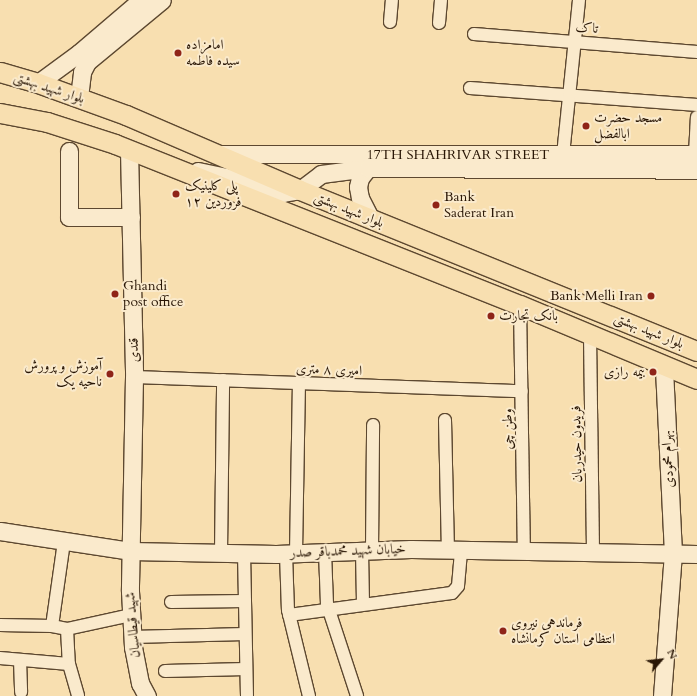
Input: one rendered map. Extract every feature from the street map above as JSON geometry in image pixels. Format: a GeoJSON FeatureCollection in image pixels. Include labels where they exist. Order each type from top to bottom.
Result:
{"type":"FeatureCollection","features":[{"type":"Feature","properties":{"kind":"main road"},"geometry":{"type":"LineString","coordinates":[[38,82],[79,54],[140,0]]}},
{"type":"Feature","properties":{"kind":"main road"},"geometry":{"type":"LineString","coordinates":[[79,97],[82,72],[87,62],[162,0]]}},
{"type":"Feature","properties":{"kind":"main road","name":"بلوار شهید بهشتی"},"geometry":{"type":"LineString","coordinates":[[0,72],[38,82],[79,97],[219,154],[300,190],[697,351]]}},
{"type":"Feature","properties":{"kind":"main road","name":"بلوار شهید بهشتی"},"geometry":{"type":"LineString","coordinates":[[0,113],[47,122],[129,150],[520,305],[697,379]]}},
{"type":"Feature","properties":{"kind":"main road","name":"قندی"},"geometry":{"type":"LineString","coordinates":[[129,150],[134,377],[131,551]]}},
{"type":"Feature","properties":{"kind":"main road"},"geometry":{"type":"LineString","coordinates":[[69,151],[69,217],[131,217]]}},
{"type":"Feature","properties":{"kind":"main road","name":"17TH SHAHRIVAR STREET"},"geometry":{"type":"LineString","coordinates":[[219,154],[563,155],[696,159]]}},
{"type":"Feature","properties":{"kind":"main road","name":"17TH SHAHRIVAR STREET"},"geometry":{"type":"LineString","coordinates":[[300,190],[321,174],[368,168],[696,159]]}},
{"type":"Feature","properties":{"kind":"main road"},"geometry":{"type":"LineString","coordinates":[[164,164],[237,179],[274,192],[300,190]]}},
{"type":"Feature","properties":{"kind":"main road"},"geometry":{"type":"LineString","coordinates":[[368,168],[360,178],[358,187],[360,198],[370,218]]}},
{"type":"Feature","properties":{"kind":"main road","name":"بهرام محمودی"},"geometry":{"type":"LineString","coordinates":[[662,696],[673,553],[664,366]]}},
{"type":"Feature","properties":{"kind":"main road","name":"خیابان شهید محمدباقر صدر"},"geometry":{"type":"LineString","coordinates":[[0,532],[131,551],[291,553],[367,550],[455,550],[697,554]]}},
{"type":"Feature","properties":{"kind":"main road","name":"شهید قیطاسیان"},"geometry":{"type":"LineString","coordinates":[[131,551],[132,636],[140,683],[147,696]]}},
{"type":"Feature","properties":{"kind":"street"},"geometry":{"type":"LineString","coordinates":[[390,22],[392,0]]}},
{"type":"Feature","properties":{"kind":"street"},"geometry":{"type":"LineString","coordinates":[[439,23],[441,0]]}},
{"type":"Feature","properties":{"kind":"street"},"geometry":{"type":"LineString","coordinates":[[563,155],[579,0]]}},
{"type":"Feature","properties":{"kind":"street","name":"تاک"},"geometry":{"type":"LineString","coordinates":[[474,34],[697,52]]}},
{"type":"Feature","properties":{"kind":"street"},"geometry":{"type":"LineString","coordinates":[[470,88],[697,105]]}},
{"type":"Feature","properties":{"kind":"street"},"geometry":{"type":"LineString","coordinates":[[696,159],[697,117]]}},
{"type":"Feature","properties":{"kind":"street","name":"وطن چی"},"geometry":{"type":"LineString","coordinates":[[520,305],[524,552]]}},
{"type":"Feature","properties":{"kind":"street","name":"فریدون حیدریان"},"geometry":{"type":"LineString","coordinates":[[590,335],[594,552]]}},
{"type":"Feature","properties":{"kind":"street","name":"امیری ۸ متری"},"geometry":{"type":"LineString","coordinates":[[134,377],[522,391]]}},
{"type":"Feature","properties":{"kind":"street"},"geometry":{"type":"LineString","coordinates":[[221,553],[223,380]]}},
{"type":"Feature","properties":{"kind":"street"},"geometry":{"type":"LineString","coordinates":[[299,384],[289,615],[309,696]]}},
{"type":"Feature","properties":{"kind":"street"},"geometry":{"type":"LineString","coordinates":[[289,615],[452,593],[458,586],[445,420]]}},
{"type":"Feature","properties":{"kind":"street"},"geometry":{"type":"LineString","coordinates":[[363,604],[373,424]]}},
{"type":"Feature","properties":{"kind":"street"},"geometry":{"type":"LineString","coordinates":[[52,626],[64,542]]}},
{"type":"Feature","properties":{"kind":"street"},"geometry":{"type":"LineString","coordinates":[[325,552],[328,609],[358,696]]}},
{"type":"Feature","properties":{"kind":"street"},"geometry":{"type":"LineString","coordinates":[[244,553],[246,696]]}},
{"type":"Feature","properties":{"kind":"street"},"geometry":{"type":"LineString","coordinates":[[171,602],[245,601]]}},
{"type":"Feature","properties":{"kind":"street"},"geometry":{"type":"LineString","coordinates":[[0,625],[52,626],[67,629],[131,616]]}},
{"type":"Feature","properties":{"kind":"street"},"geometry":{"type":"LineString","coordinates":[[67,629],[69,664],[78,696]]}},
{"type":"Feature","properties":{"kind":"street"},"geometry":{"type":"LineString","coordinates":[[132,636],[245,634]]}},
{"type":"Feature","properties":{"kind":"street"},"geometry":{"type":"LineString","coordinates":[[0,658],[69,664]]}},
{"type":"Feature","properties":{"kind":"street"},"geometry":{"type":"LineString","coordinates":[[20,660],[21,692]]}},
{"type":"Feature","properties":{"kind":"street"},"geometry":{"type":"LineString","coordinates":[[166,671],[246,670]]}},
{"type":"Feature","properties":{"kind":"place","name":"امامزاده سیده فاطمه"},"geometry":{"type":"Point","coordinates":[178,53]}},
{"type":"Feature","properties":{"kind":"place","name":"مسجد حضرت ابالفضل"},"geometry":{"type":"Point","coordinates":[586,126]}},
{"type":"Feature","properties":{"kind":"place","name":"پلی کلینیک ۱۲ فروردین"},"geometry":{"type":"Point","coordinates":[176,194]}},
{"type":"Feature","properties":{"kind":"place","name":"Bank Saderat Iran"},"geometry":{"type":"Point","coordinates":[436,205]}},
{"type":"Feature","properties":{"kind":"place","name":"Ghandi post office"},"geometry":{"type":"Point","coordinates":[115,294]}},
{"type":"Feature","properties":{"kind":"place","name":"Bank Melli Iran"},"geometry":{"type":"Point","coordinates":[651,296]}},
{"type":"Feature","properties":{"kind":"place","name":"بانک تجارت"},"geometry":{"type":"Point","coordinates":[491,316]}},
{"type":"Feature","properties":{"kind":"place","name":"بیمه رازی"},"geometry":{"type":"Point","coordinates":[653,372]}},
{"type":"Feature","properties":{"kind":"place","name":"آموزش و پرورش ناحیه یک"},"geometry":{"type":"Point","coordinates":[110,374]}},
{"type":"Feature","properties":{"kind":"place","name":"فرماندهی نیروی انتظامی استان کرمانشاه"},"geometry":{"type":"Point","coordinates":[503,631]}}]}
